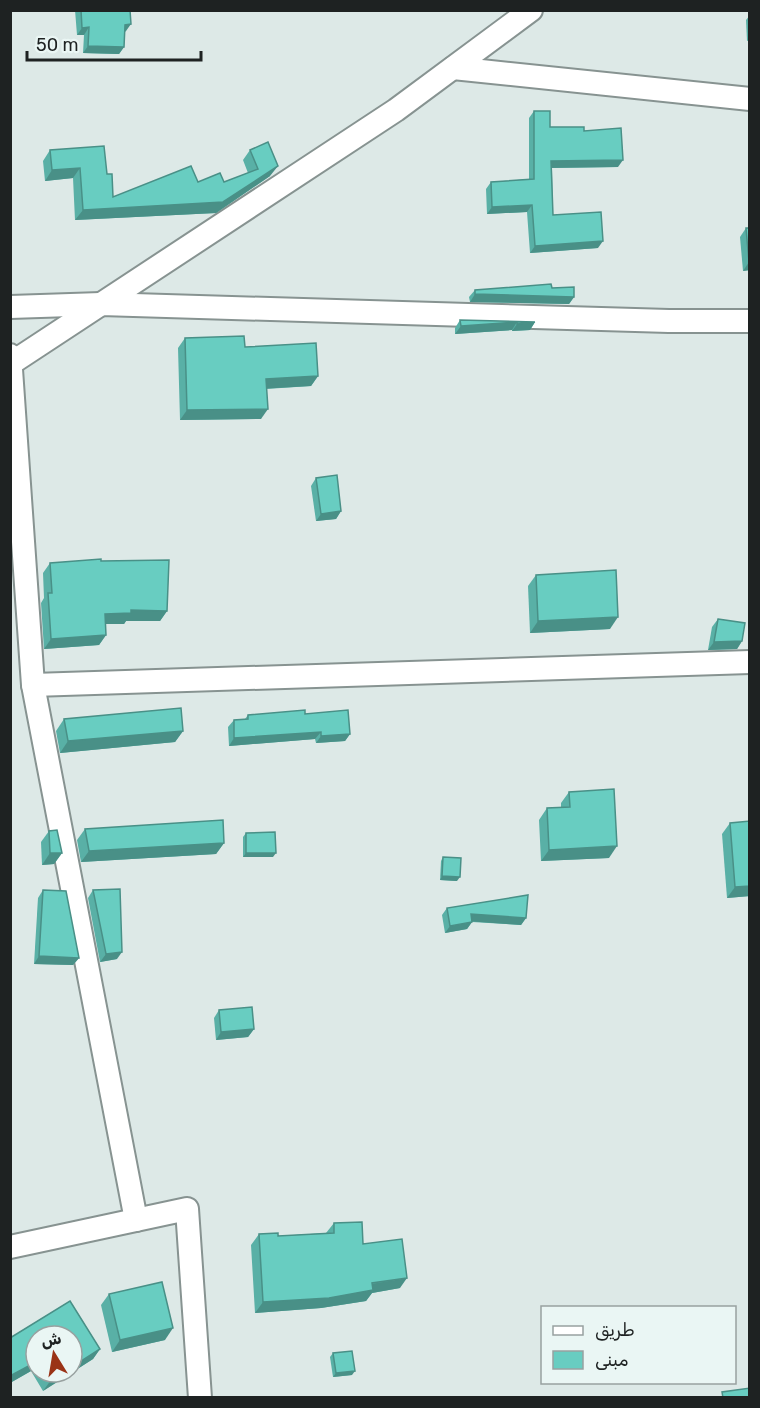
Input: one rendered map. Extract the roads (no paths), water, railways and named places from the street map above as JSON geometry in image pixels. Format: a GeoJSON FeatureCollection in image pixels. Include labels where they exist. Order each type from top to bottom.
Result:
{"type":"FeatureCollection","features":[{"type":"Feature","properties":{"kind":"street"},"geometry":{"type":"LineString","coordinates":[[136,1220],[33,685],[11,361],[396,110],[531,10]]}},
{"type":"Feature","properties":{"kind":"street"},"geometry":{"type":"LineString","coordinates":[[453,68],[750,99]]}},
{"type":"Feature","properties":{"kind":"street"},"geometry":{"type":"LineString","coordinates":[[10,307],[101,304],[669,321],[750,321]]}},
{"type":"Feature","properties":{"kind":"street"},"geometry":{"type":"LineString","coordinates":[[33,685],[750,662]]}},
{"type":"Feature","properties":{"kind":"street"},"geometry":{"type":"LineString","coordinates":[[10,1247],[187,1209],[200,1398]]}}]}
